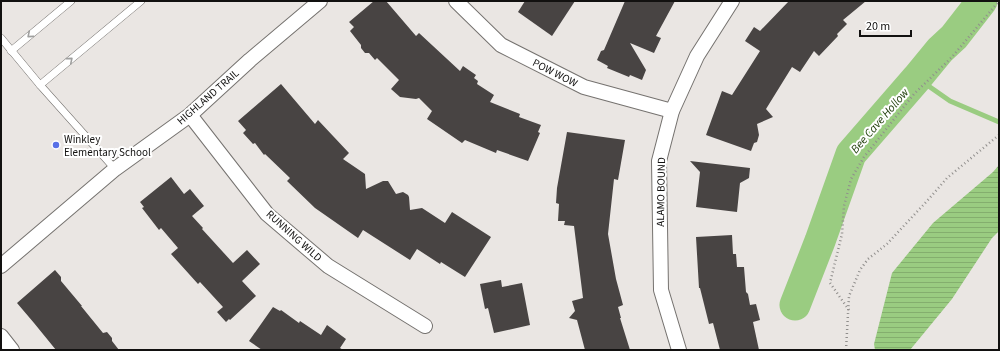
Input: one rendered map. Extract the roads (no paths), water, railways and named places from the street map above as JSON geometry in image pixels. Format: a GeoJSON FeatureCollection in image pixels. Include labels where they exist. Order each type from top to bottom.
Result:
{"type":"FeatureCollection","features":[{"type":"Feature","properties":{"kind":"street","name":"HIGHLAND TRAIL"},"geometry":{"type":"LineString","coordinates":[[1,266],[115,169],[190,115],[250,60],[320,1]]}},
{"type":"Feature","properties":{"kind":"street","name":"POW WOW"},"geometry":{"type":"LineString","coordinates":[[456,1],[501,45],[584,87],[672,111]]}},
{"type":"Feature","properties":{"kind":"street","name":"ALAMO BOUND"},"geometry":{"type":"LineString","coordinates":[[680,350],[661,290],[659,160],[672,111],[697,56],[732,1]]}},
{"type":"Feature","properties":{"kind":"street","name":"RUNNING WILD"},"geometry":{"type":"LineString","coordinates":[[190,115],[267,214],[328,266],[425,326]]}},
{"type":"Feature","properties":{"kind":"street"},"geometry":{"type":"LineString","coordinates":[[1,336],[12,350]]}},
{"type":"Feature","properties":{"kind":"lane"},"geometry":{"type":"LineString","coordinates":[[11,51],[71,1]]}},
{"type":"Feature","properties":{"kind":"lane"},"geometry":{"type":"LineString","coordinates":[[40,85],[141,1]]}},
{"type":"Feature","properties":{"kind":"lane"},"geometry":{"type":"LineString","coordinates":[[1,38],[40,85],[115,169]]}},
{"type":"Feature","properties":{"kind":"waterway","name":"Bee Cave Hollow"},"geometry":{"type":"LineString","coordinates":[[795,305],[851,154],[940,50],[954,37],[982,1]]}},
{"type":"Feature","properties":{"kind":"waterway"},"geometry":{"type":"LineString","coordinates":[[917,78],[950,101],[999,122]]}},
{"type":"Feature","properties":{"kind":"place","name":"Winkley Elementary School"},"geometry":{"type":"Point","coordinates":[56,145]}}]}
